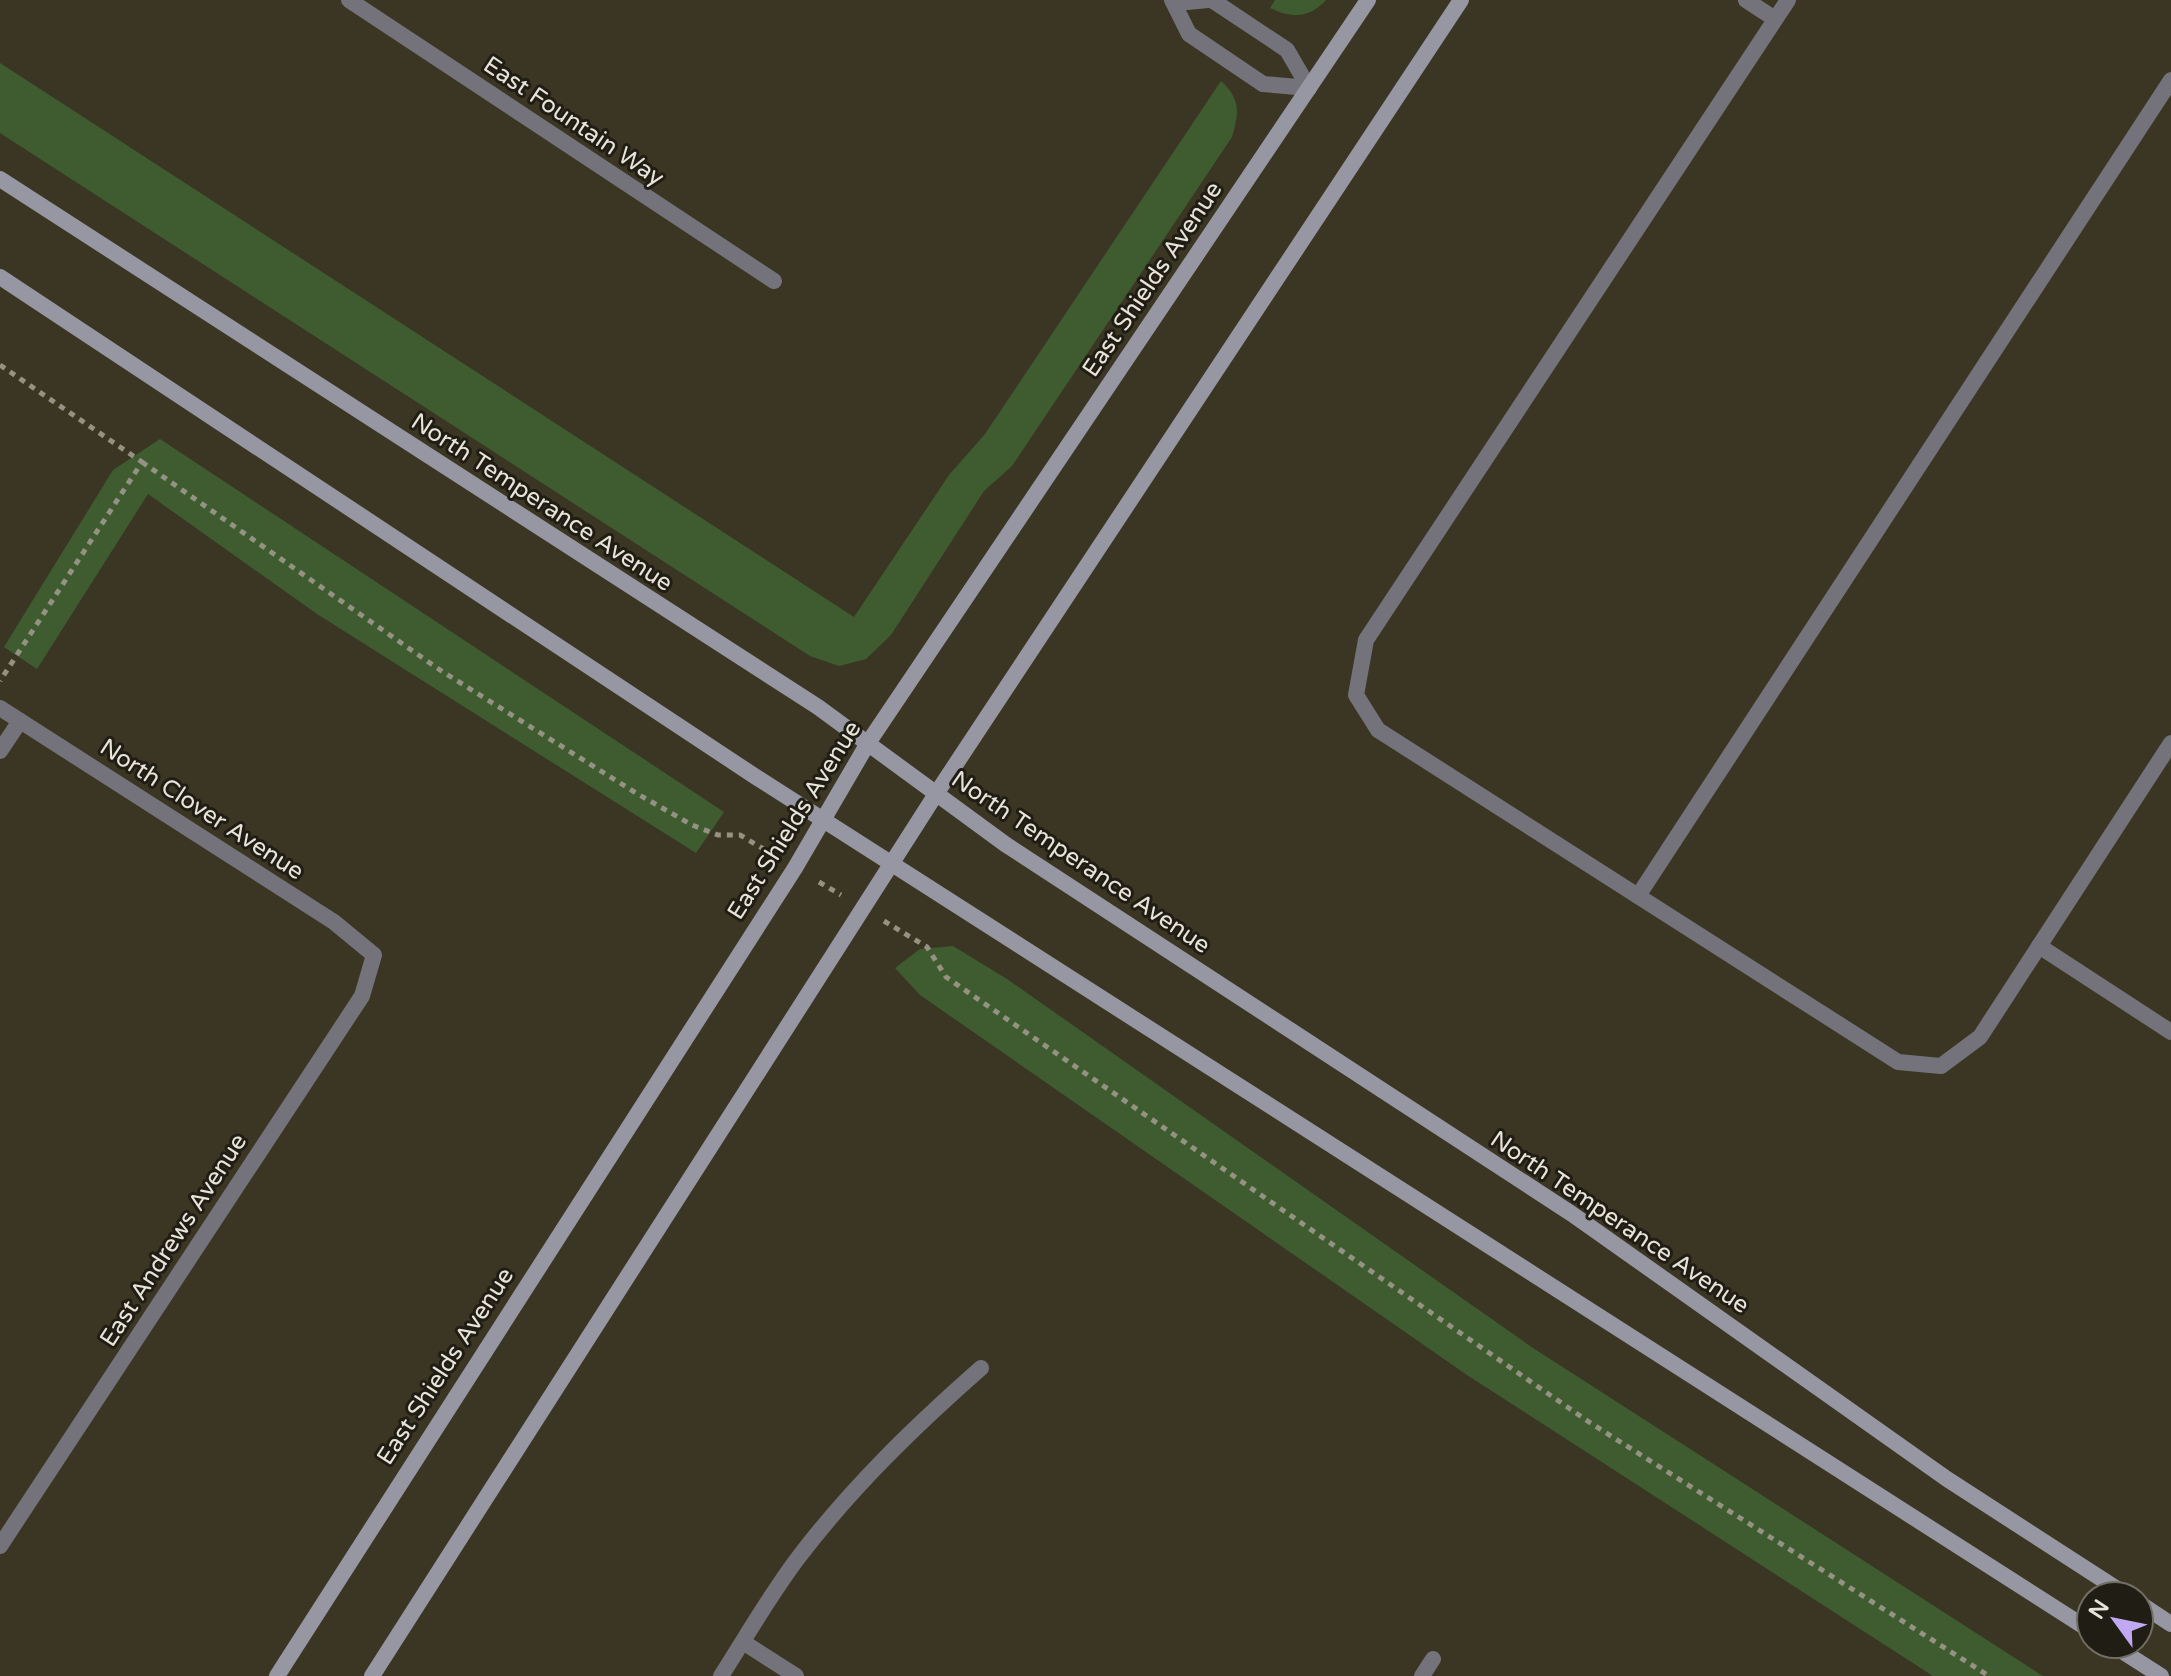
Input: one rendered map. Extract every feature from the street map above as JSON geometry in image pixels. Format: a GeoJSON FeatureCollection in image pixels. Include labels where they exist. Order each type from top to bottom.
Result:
{"type":"FeatureCollection","features":[{"type":"Feature","properties":{"kind":"main road","name":"East Shields Avenue"},"geometry":{"type":"LineString","coordinates":[[277,1676],[795,868],[868,743],[1368,0]]}},
{"type":"Feature","properties":{"kind":"main road"},"geometry":{"type":"LineString","coordinates":[[372,1676],[936,794],[1461,0]]}},
{"type":"Feature","properties":{"kind":"main road","name":"North Temperance Avenue"},"geometry":{"type":"LineString","coordinates":[[0,179],[868,743],[1005,844],[1572,1214],[1947,1479],[2103,1580]]}},
{"type":"Feature","properties":{"kind":"main road"},"geometry":{"type":"LineString","coordinates":[[0,277],[892,864],[2075,1621]]}},
{"type":"Feature","properties":{"kind":"main road"},"geometry":{"type":"LineString","coordinates":[[2136,1660],[2161,1676]]}},
{"type":"Feature","properties":{"kind":"street","name":"East Fountain Way"},"geometry":{"type":"LineString","coordinates":[[349,0],[774,281]]}},
{"type":"Feature","properties":{"kind":"street"},"geometry":{"type":"LineString","coordinates":[[1210,0],[1287,50],[1309,88],[1263,84],[1189,34],[1174,1],[1210,0]]}},
{"type":"Feature","properties":{"kind":"street"},"geometry":{"type":"LineString","coordinates":[[1746,0],[1775,19]]}},
{"type":"Feature","properties":{"kind":"street"},"geometry":{"type":"LineString","coordinates":[[1788,0],[1366,640],[1356,695],[1378,730],[1898,1062],[1941,1066],[1980,1037],[2171,743]]}},
{"type":"Feature","properties":{"kind":"street"},"geometry":{"type":"LineString","coordinates":[[1638,896],[2171,80]]}},
{"type":"Feature","properties":{"kind":"street","name":"North Clover Avenue"},"geometry":{"type":"LineString","coordinates":[[0,708],[334,922],[374,955]]}},
{"type":"Feature","properties":{"kind":"street"},"geometry":{"type":"LineString","coordinates":[[0,751],[20,721]]}},
{"type":"Feature","properties":{"kind":"street"},"geometry":{"type":"LineString","coordinates":[[2039,946],[2171,1032]]}},
{"type":"Feature","properties":{"kind":"street","name":"East Andrews Avenue"},"geometry":{"type":"LineString","coordinates":[[0,1546],[362,996],[374,955]]}},
{"type":"Feature","properties":{"kind":"street"},"geometry":{"type":"LineString","coordinates":[[721,1676],[797,1560],[856,1487],[917,1424],[981,1368]]}},
{"type":"Feature","properties":{"kind":"street"},"geometry":{"type":"LineString","coordinates":[[743,1642],[796,1676]]}},
{"type":"Feature","properties":{"kind":"street"},"geometry":{"type":"LineString","coordinates":[[1422,1676],[1433,1659]]}},
{"type":"Feature","properties":{"kind":"path"},"geometry":{"type":"LineString","coordinates":[[0,365],[440,670],[692,825],[718,835],[740,835],[927,947],[946,977],[1589,1422],[1989,1676]]}},
{"type":"Feature","properties":{"kind":"path"},"geometry":{"type":"LineString","coordinates":[[0,681],[142,462]]}},
{"type":"Feature","properties":{"kind":"green space"},"geometry":{"type":"Polygon","coordinates":[[[1275,0],[1326,0],[1313,11],[1292,15],[1270,8],[1275,0]]]}},
{"type":"Feature","properties":{"kind":"green space"},"geometry":{"type":"Polygon","coordinates":[[[0,63],[854,617],[949,475],[985,434],[1221,81],[1235,100],[1237,113],[1232,137],[1012,466],[984,491],[891,635],[866,659],[839,666],[810,656],[0,133],[0,63]]]}},
{"type":"Feature","properties":{"kind":"green space"},"geometry":{"type":"Polygon","coordinates":[[[160,439],[724,812],[696,853],[317,614],[148,494],[37,669],[4,647],[113,470],[160,439]]]}},
{"type":"Feature","properties":{"kind":"green space"},"geometry":{"type":"Polygon","coordinates":[[[953,946],[1007,979],[1533,1348],[2043,1676],[1933,1676],[1467,1375],[920,995],[895,968],[920,949],[953,946]]]}}]}
